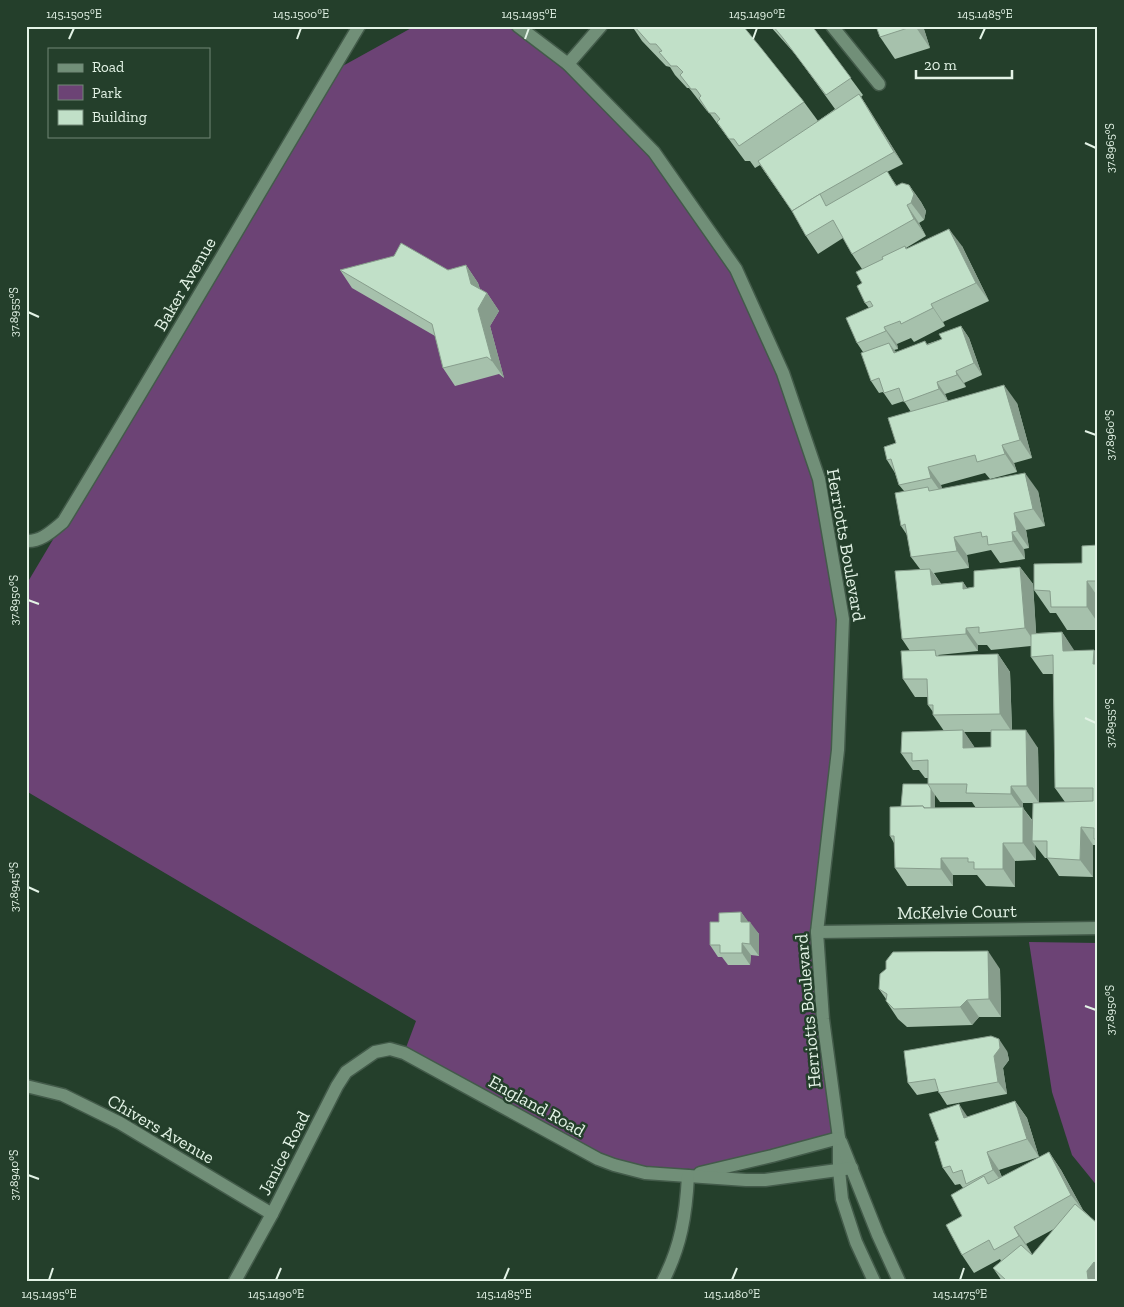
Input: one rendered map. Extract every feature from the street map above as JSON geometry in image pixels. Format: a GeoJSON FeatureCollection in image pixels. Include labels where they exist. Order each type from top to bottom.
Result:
{"type":"FeatureCollection","features":[{"type":"Feature","properties":{"kind":"street","name":"Baker Avenue"},"geometry":{"type":"LineString","coordinates":[[26,541],[44,537],[63,522],[142,394],[358,26]]}},
{"type":"Feature","properties":{"kind":"street","name":"Herriotts Boulevard"},"geometry":{"type":"LineString","coordinates":[[518,26],[568,64],[654,152],[736,269],[783,373],[819,479],[843,619],[838,750],[817,932],[823,1018],[840,1138]]}},
{"type":"Feature","properties":{"kind":"street"},"geometry":{"type":"LineString","coordinates":[[568,64],[601,26]]}},
{"type":"Feature","properties":{"kind":"street"},"geometry":{"type":"LineString","coordinates":[[832,26],[879,84]]}},
{"type":"Feature","properties":{"kind":"street","name":"McKelvie Court"},"geometry":{"type":"LineString","coordinates":[[817,932],[1098,928]]}},
{"type":"Feature","properties":{"kind":"street","name":"England Road"},"geometry":{"type":"LineString","coordinates":[[375,1052],[390,1049],[404,1053],[598,1159],[645,1173],[727,1180],[755,1180],[852,1168]]}},
{"type":"Feature","properties":{"kind":"street","name":"Janice Road"},"geometry":{"type":"LineString","coordinates":[[235,1281],[272,1214],[337,1086],[346,1072],[375,1052]]}},
{"type":"Feature","properties":{"kind":"street","name":"Chivers Avenue"},"geometry":{"type":"LineString","coordinates":[[26,1086],[63,1095],[120,1123],[272,1214]]}},
{"type":"Feature","properties":{"kind":"street"},"geometry":{"type":"LineString","coordinates":[[840,1138],[878,1235],[900,1281]]}},
{"type":"Feature","properties":{"kind":"street"},"geometry":{"type":"LineString","coordinates":[[840,1138],[839,1170],[842,1199],[856,1242],[874,1281]]}},
{"type":"Feature","properties":{"kind":"street","name":"England Road"},"geometry":{"type":"LineString","coordinates":[[688,1176],[840,1138]]}},
{"type":"Feature","properties":{"kind":"street"},"geometry":{"type":"LineString","coordinates":[[663,1281],[672,1263],[681,1237],[688,1176]]}},
{"type":"Feature","properties":{"kind":"green space"},"geometry":{"type":"Polygon","coordinates":[[[415,26],[518,26],[568,64],[654,152],[736,269],[819,479],[843,619],[817,932],[839,1138],[688,1176],[629,1169],[404,1053],[416,1021],[26,791],[26,585],[330,73],[415,26]]]}},
{"type":"Feature","properties":{"kind":"green space"},"geometry":{"type":"Polygon","coordinates":[[[1029,942],[1098,943],[1098,1187],[1072,1155],[1052,1092],[1029,942]]]}},
{"type":"Feature","properties":{"kind":"building"},"geometry":{"type":"Polygon","coordinates":[[[634,26],[743,26],[804,102],[739,146],[734,139],[729,139],[717,122],[720,119],[715,113],[709,113],[699,98],[701,96],[696,89],[691,89],[680,75],[683,72],[677,66],[671,66],[659,52],[662,51],[656,44],[650,44],[634,26]]]}},
{"type":"Feature","properties":{"kind":"building"},"geometry":{"type":"Polygon","coordinates":[[[773,26],[812,26],[851,78],[826,95],[773,26]]]}},
{"type":"Feature","properties":{"kind":"building"},"geometry":{"type":"Polygon","coordinates":[[[876,26],[914,26],[880,37],[876,26]]]}},
{"type":"Feature","properties":{"kind":"building"},"geometry":{"type":"Polygon","coordinates":[[[859,94],[894,152],[792,211],[758,161],[859,94]]]}},
{"type":"Feature","properties":{"kind":"building"},"geometry":{"type":"Polygon","coordinates":[[[887,171],[896,186],[902,183],[909,185],[914,194],[911,203],[907,205],[914,219],[852,254],[833,220],[806,236],[792,211],[820,194],[826,206],[887,171]]]}},
{"type":"Feature","properties":{"kind":"building"},"geometry":{"type":"Polygon","coordinates":[[[949,229],[976,283],[931,304],[933,308],[901,324],[900,321],[884,327],[886,331],[857,343],[846,318],[873,306],[870,301],[865,303],[857,286],[862,283],[856,272],[905,246],[906,249],[949,229]]]}},
{"type":"Feature","properties":{"kind":"building"},"geometry":{"type":"Polygon","coordinates":[[[401,243],[448,270],[466,265],[471,284],[487,293],[478,309],[492,361],[487,357],[443,368],[432,324],[340,270],[394,256],[401,243]]]}},
{"type":"Feature","properties":{"kind":"building"},"geometry":{"type":"Polygon","coordinates":[[[961,326],[974,363],[956,371],[957,375],[937,382],[939,389],[904,402],[899,388],[884,393],[879,378],[871,381],[861,353],[889,343],[894,353],[925,341],[927,345],[942,339],[939,334],[961,326]]]}},
{"type":"Feature","properties":{"kind":"building"},"geometry":{"type":"Polygon","coordinates":[[[1004,385],[1020,440],[1002,445],[1005,454],[977,462],[975,455],[928,467],[931,478],[899,485],[891,459],[887,460],[884,447],[896,443],[888,418],[1004,385]]]}},
{"type":"Feature","properties":{"kind":"building"},"geometry":{"type":"Polygon","coordinates":[[[1025,473],[1033,509],[1014,513],[1017,531],[1012,532],[1013,541],[988,545],[987,536],[982,537],[981,532],[954,537],[957,551],[911,557],[905,524],[901,526],[895,493],[928,487],[929,491],[1025,473]]]}},
{"type":"Feature","properties":{"kind":"building"},"geometry":{"type":"Polygon","coordinates":[[[1098,545],[1098,581],[1087,581],[1087,607],[1051,607],[1050,591],[1034,590],[1034,564],[1082,563],[1082,546],[1098,545]]]}},
{"type":"Feature","properties":{"kind":"building"},"geometry":{"type":"Polygon","coordinates":[[[1020,567],[1025,628],[979,633],[979,627],[966,628],[966,634],[902,639],[895,571],[930,569],[932,585],[963,582],[963,589],[974,587],[974,571],[1020,567]]]}},
{"type":"Feature","properties":{"kind":"building"},"geometry":{"type":"Polygon","coordinates":[[[1062,632],[1063,651],[1094,650],[1093,664],[1098,664],[1098,839],[1094,839],[1094,828],[1081,827],[1080,860],[1047,858],[1047,841],[1032,841],[1033,803],[1093,801],[1093,788],[1055,788],[1053,655],[1031,657],[1031,634],[1062,632]]]}},
{"type":"Feature","properties":{"kind":"building"},"geometry":{"type":"Polygon","coordinates":[[[935,650],[936,656],[998,654],[1000,714],[933,715],[933,705],[928,705],[927,679],[903,679],[901,651],[935,650]]]}},
{"type":"Feature","properties":{"kind":"building"},"geometry":{"type":"Polygon","coordinates":[[[963,730],[963,748],[991,747],[991,730],[1026,730],[1027,786],[1011,786],[1011,794],[966,793],[967,784],[928,784],[928,760],[912,761],[912,753],[901,753],[902,732],[963,730]]]}},
{"type":"Feature","properties":{"kind":"building"},"geometry":{"type":"Polygon","coordinates":[[[903,784],[928,784],[931,789],[931,808],[901,806],[903,784]]]}},
{"type":"Feature","properties":{"kind":"building"},"geometry":{"type":"Polygon","coordinates":[[[923,806],[924,808],[1023,807],[1023,843],[1003,843],[1003,869],[974,869],[974,862],[968,862],[968,858],[941,858],[941,869],[895,868],[894,836],[890,836],[890,807],[923,806]]]}},
{"type":"Feature","properties":{"kind":"building"},"geometry":{"type":"Polygon","coordinates":[[[741,912],[741,922],[750,922],[750,944],[742,943],[742,953],[720,953],[720,945],[710,945],[710,922],[719,922],[719,913],[741,912]]]}},
{"type":"Feature","properties":{"kind":"building"},"geometry":{"type":"Polygon","coordinates":[[[988,951],[989,999],[967,1000],[960,1007],[894,1009],[886,1001],[887,994],[879,989],[880,974],[886,969],[886,961],[893,952],[988,951]]]}},
{"type":"Feature","properties":{"kind":"building"},"geometry":{"type":"Polygon","coordinates":[[[991,1036],[999,1039],[1000,1048],[994,1056],[998,1082],[939,1093],[935,1079],[908,1083],[904,1051],[991,1036]]]}},
{"type":"Feature","properties":{"kind":"building"},"geometry":{"type":"Polygon","coordinates":[[[1015,1101],[1027,1139],[987,1152],[993,1170],[966,1184],[962,1170],[953,1173],[950,1166],[943,1168],[935,1142],[939,1140],[929,1114],[959,1104],[964,1118],[1015,1101]]]}},
{"type":"Feature","properties":{"kind":"building"},"geometry":{"type":"Polygon","coordinates":[[[1049,1152],[1071,1195],[1014,1227],[1019,1236],[994,1250],[989,1240],[962,1255],[946,1225],[962,1216],[951,1195],[984,1176],[988,1184],[1049,1152]]]}},
{"type":"Feature","properties":{"kind":"building"},"geometry":{"type":"Polygon","coordinates":[[[1075,1204],[1098,1224],[1098,1265],[1094,1262],[1087,1271],[1087,1281],[1007,1281],[993,1268],[1021,1245],[1032,1255],[1075,1204]]]}}]}
